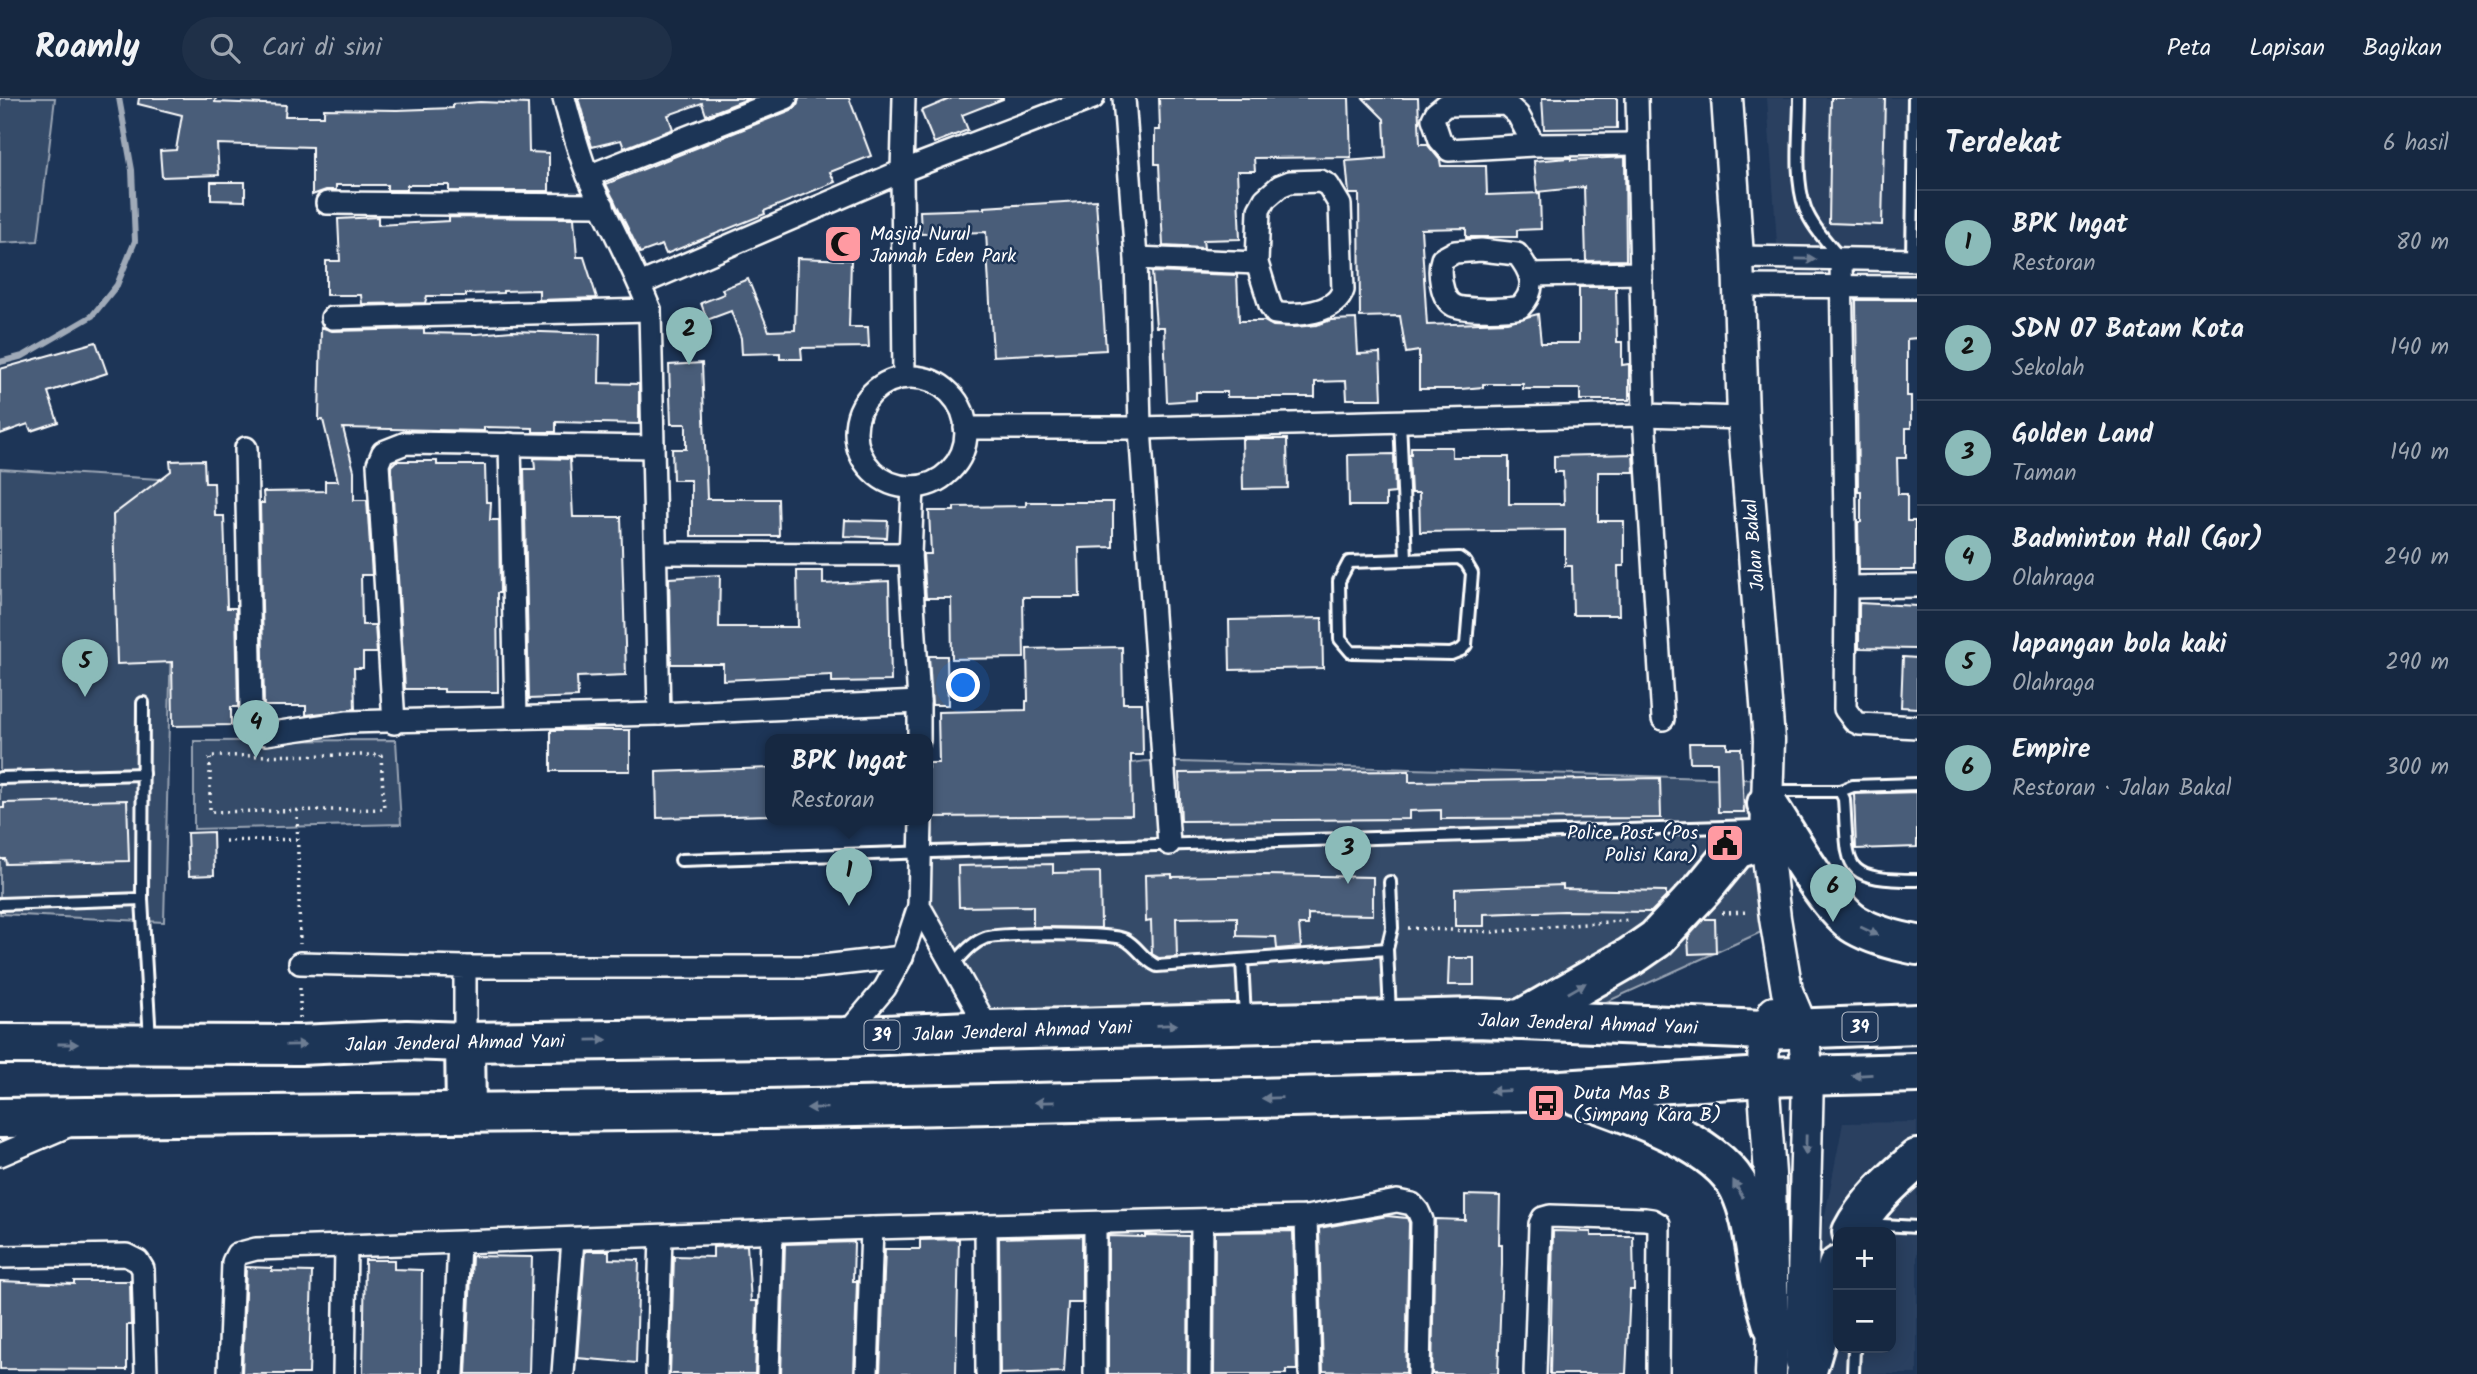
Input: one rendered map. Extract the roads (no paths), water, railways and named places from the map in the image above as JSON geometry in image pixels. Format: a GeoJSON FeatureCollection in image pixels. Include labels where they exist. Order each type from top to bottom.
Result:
{"type":"FeatureCollection","features":[{"type":"Feature","properties":{"kind":"highway"},"geometry":{"type":"LineString","coordinates":[[1518,1021],[1630,957],[1656,939],[1767,815],[1853,924],[1884,938],[1917,945]]}},
{"type":"Feature","properties":{"kind":"highway","name":"Jalan Jenderal Ahmad Yani"},"geometry":{"type":"LineString","coordinates":[[0,1044],[300,1045],[407,1040],[465,1042],[844,1037],[989,1030],[1477,1018],[1764,1030],[1917,1024]]}},
{"type":"Feature","properties":{"kind":"highway"},"geometry":{"type":"LineString","coordinates":[[465,1042],[466,1111]]}},
{"type":"Feature","properties":{"kind":"highway"},"geometry":{"type":"LineString","coordinates":[[0,1118],[719,1110],[1561,1090],[1763,1077],[1917,1073]]}},
{"type":"Feature","properties":{"kind":"highway"},"geometry":{"type":"LineString","coordinates":[[1561,1090],[1678,1135],[1718,1163],[1739,1187],[1752,1223],[1762,1283],[1773,1325]]}},
{"type":"Feature","properties":{"kind":"highway"},"geometry":{"type":"LineString","coordinates":[[1854,1227],[1879,1196],[1917,1160]]}},
{"type":"Feature","properties":{"kind":"highway"},"geometry":{"type":"LineString","coordinates":[[1806,1374],[1833,1283]]}},
{"type":"Feature","properties":{"kind":"street"},"geometry":{"type":"LineString","coordinates":[[564,98],[588,176],[650,310],[659,714]]}},
{"type":"Feature","properties":{"kind":"street"},"geometry":{"type":"LineString","coordinates":[[588,176],[786,98]]}},
{"type":"Feature","properties":{"kind":"street"},"geometry":{"type":"LineString","coordinates":[[904,98],[904,377]]}},
{"type":"Feature","properties":{"kind":"street"},"geometry":{"type":"LineString","coordinates":[[640,284],[902,171],[1093,98]]}},
{"type":"Feature","properties":{"kind":"street"},"geometry":{"type":"LineString","coordinates":[[1124,98],[1136,258],[1140,428],[1169,844]]}},
{"type":"Feature","properties":{"kind":"street"},"geometry":{"type":"LineString","coordinates":[[1637,98],[1644,415],[1663,719]]}},
{"type":"Feature","properties":{"kind":"street","name":"Jalan Bakal"},"geometry":{"type":"LineString","coordinates":[[1727,98],[1738,272],[1743,418],[1769,740],[1767,815],[1775,918],[1787,991],[1803,1029],[1808,1076],[1800,1374]]}},
{"type":"Feature","properties":{"kind":"street"},"geometry":{"type":"LineString","coordinates":[[1534,145],[1638,144]]}},
{"type":"Feature","properties":{"kind":"street"},"geometry":{"type":"LineString","coordinates":[[1320,181],[1328,185],[1340,205],[1341,298],[1333,305],[1317,310],[1284,315],[1275,313],[1257,263],[1259,210],[1265,199],[1280,186],[1290,182],[1320,181]]}},
{"type":"Feature","properties":{"kind":"street"},"geometry":{"type":"LineString","coordinates":[[327,203],[603,205]]}},
{"type":"Feature","properties":{"kind":"street"},"geometry":{"type":"LineString","coordinates":[[1136,258],[1257,263]]}},
{"type":"Feature","properties":{"kind":"street"},"geometry":{"type":"LineString","coordinates":[[1738,272],[1841,260],[1914,260]]}},
{"type":"Feature","properties":{"kind":"street"},"geometry":{"type":"LineString","coordinates":[[1841,260],[1845,709],[1854,721],[1860,724],[1917,727]]}},
{"type":"Feature","properties":{"kind":"street"},"geometry":{"type":"LineString","coordinates":[[1738,272],[1841,288],[1917,287]]}},
{"type":"Feature","properties":{"kind":"street"},"geometry":{"type":"LineString","coordinates":[[1531,275],[1641,274]]}},
{"type":"Feature","properties":{"kind":"street"},"geometry":{"type":"LineString","coordinates":[[331,318],[650,310]]}},
{"type":"Feature","properties":{"kind":"street"},"geometry":{"type":"LineString","coordinates":[[904,377],[922,378],[938,384],[952,396],[961,411],[965,428],[964,446],[951,469],[930,484],[913,487],[894,485],[878,476],[865,463],[857,446],[856,427],[861,409],[871,394],[886,383],[904,377]]}},
{"type":"Feature","properties":{"kind":"street"},"geometry":{"type":"LineString","coordinates":[[965,428],[1140,428],[1400,419],[1644,415],[1743,418]]}},
{"type":"Feature","properties":{"kind":"street"},"geometry":{"type":"LineString","coordinates":[[394,723],[378,464],[383,452],[406,443],[653,447]]}},
{"type":"Feature","properties":{"kind":"street"},"geometry":{"type":"LineString","coordinates":[[510,444],[516,716]]}},
{"type":"Feature","properties":{"kind":"street"},"geometry":{"type":"LineString","coordinates":[[246,448],[251,711],[254,725],[266,734],[348,722],[394,723],[516,716],[659,714],[919,702]]}},
{"type":"Feature","properties":{"kind":"street"},"geometry":{"type":"LineString","coordinates":[[913,487],[910,554],[919,734]]}},
{"type":"Feature","properties":{"kind":"street"},"geometry":{"type":"LineString","coordinates":[[656,554],[910,554]]}},
{"type":"Feature","properties":{"kind":"street"},"geometry":{"type":"LineString","coordinates":[[1846,587],[1917,586]]}},
{"type":"Feature","properties":{"kind":"street"},"geometry":{"type":"LineString","coordinates":[[844,1037],[885,988],[902,957],[919,906],[920,825]]}},
{"type":"Feature","properties":{"kind":"street"},"geometry":{"type":"LineString","coordinates":[[919,906],[989,1030]]}},
{"type":"Feature","properties":{"kind":"street"},"geometry":{"type":"LineString","coordinates":[[300,963],[465,967],[814,967],[902,957]]}},
{"type":"Feature","properties":{"kind":"street"},"geometry":{"type":"LineString","coordinates":[[465,967],[465,1042]]}},
{"type":"Feature","properties":{"kind":"street"},"geometry":{"type":"LineString","coordinates":[[1771,1374],[1773,1325],[1770,1174],[1763,1077],[1764,1030],[1787,991]]}},
{"type":"Feature","properties":{"kind":"street"},"geometry":{"type":"LineString","coordinates":[[0,1155],[87,1116]]}},
{"type":"Feature","properties":{"kind":"street"},"geometry":{"type":"LineString","coordinates":[[229,1374],[231,1271],[237,1254],[257,1249],[872,1228],[1307,1217],[1397,1201],[1412,1204],[1422,1220],[1419,1374]]}},
{"type":"Feature","properties":{"kind":"street"},"geometry":{"type":"LineString","coordinates":[[1535,1374],[1540,1224],[1550,1216],[1645,1219],[1659,1224],[1658,1374]]}},
{"type":"Feature","properties":{"kind":"street"},"geometry":{"type":"LineString","coordinates":[[1307,1217],[1310,1374]]}},
{"type":"Feature","properties":{"kind":"street"},"geometry":{"type":"LineString","coordinates":[[1202,1220],[1202,1374]]}},
{"type":"Feature","properties":{"kind":"street"},"geometry":{"type":"LineString","coordinates":[[1095,1224],[1095,1374]]}},
{"type":"Feature","properties":{"kind":"street"},"geometry":{"type":"LineString","coordinates":[[986,1226],[986,1374]]}},
{"type":"Feature","properties":{"kind":"street"},"geometry":{"type":"LineString","coordinates":[[867,1374],[872,1228]]}},
{"type":"Feature","properties":{"kind":"street"},"geometry":{"type":"LineString","coordinates":[[768,1374],[772,1232]]}},
{"type":"Feature","properties":{"kind":"street"},"geometry":{"type":"LineString","coordinates":[[657,1374],[661,1236]]}},
{"type":"Feature","properties":{"kind":"street"},"geometry":{"type":"LineString","coordinates":[[563,1374],[573,1239]]}},
{"type":"Feature","properties":{"kind":"street"},"geometry":{"type":"LineString","coordinates":[[453,1374],[459,1243]]}},
{"type":"Feature","properties":{"kind":"street"},"geometry":{"type":"LineString","coordinates":[[344,1374],[346,1247]]}},
{"type":"Feature","properties":{"kind":"street"},"geometry":{"type":"LineString","coordinates":[[0,1257],[126,1255],[138,1261],[142,1269],[146,1374]]}},
{"type":"Feature","properties":{"kind":"lane"},"geometry":{"type":"LineString","coordinates":[[1800,98],[1800,188],[1806,210],[1820,234],[1841,260]]}},
{"type":"Feature","properties":{"kind":"lane"},"geometry":{"type":"LineString","coordinates":[[1914,98],[1914,260]]}},
{"type":"Feature","properties":{"kind":"lane"},"geometry":{"type":"LineString","coordinates":[[1400,419],[1406,559]]}},
{"type":"Feature","properties":{"kind":"lane"},"geometry":{"type":"LineString","coordinates":[[1459,558],[1466,563],[1472,573],[1466,645],[1451,654],[1351,652],[1339,639],[1339,580],[1343,569],[1349,562],[1406,559],[1459,558]]}},
{"type":"Feature","properties":{"kind":"lane"},"geometry":{"type":"LineString","coordinates":[[143,703],[142,899],[151,1045]]}},
{"type":"Feature","properties":{"kind":"lane"},"geometry":{"type":"LineString","coordinates":[[0,778],[143,774]]}},
{"type":"Feature","properties":{"kind":"lane"},"geometry":{"type":"LineString","coordinates":[[681,859],[1169,844],[1767,815],[1853,786],[1917,784]]}},
{"type":"Feature","properties":{"kind":"lane"},"geometry":{"type":"LineString","coordinates":[[1840,791],[1844,799],[1848,858],[1856,870],[1870,878],[1917,880]]}},
{"type":"Feature","properties":{"kind":"lane"},"geometry":{"type":"LineString","coordinates":[[1390,882],[1392,928],[1387,949],[1390,1020]]}},
{"type":"Feature","properties":{"kind":"lane"},"geometry":{"type":"LineString","coordinates":[[0,904],[142,899]]}},
{"type":"Feature","properties":{"kind":"lane"},"geometry":{"type":"LineString","coordinates":[[952,966],[976,942],[987,937],[1012,934],[1123,937],[1147,962],[1157,966],[1387,949]]}},
{"type":"Feature","properties":{"kind":"lane"},"geometry":{"type":"LineString","coordinates":[[1242,960],[1245,1023]]}},
{"type":"Feature","properties":{"kind":"lane"},"geometry":{"type":"LineString","coordinates":[[1862,1227],[1862,1224],[1917,1227]]}},
{"type":"Feature","properties":{"kind":"lane"},"geometry":{"type":"LineString","coordinates":[[1853,1374],[1854,1353]]}},
{"type":"Feature","properties":{"kind":"waterway"},"geometry":{"type":"LineString","coordinates":[[0,362],[23,356],[92,316],[117,285],[135,241],[132,170],[119,98]]}},
{"type":"Feature","properties":{"kind":"place","name":"Masjid Nurul Jannah Eden Park"},"geometry":{"type":"Point","coordinates":[843,244]}},
{"type":"Feature","properties":{"kind":"place","name":"SDN 07 Batam Kota"},"geometry":{"type":"Point","coordinates":[689,365]}},
{"type":"Feature","properties":{"kind":"place","name":"lapangan bola kaki"},"geometry":{"type":"Point","coordinates":[85,697]}},
{"type":"Feature","properties":{"kind":"place","name":"Badminton Hall (Gor)"},"geometry":{"type":"Point","coordinates":[256,758]}},
{"type":"Feature","properties":{"kind":"place","name":"Police Post (Pos Polisi Kara)"},"geometry":{"type":"Point","coordinates":[1725,843]}},
{"type":"Feature","properties":{"kind":"place","name":"Golden Land"},"geometry":{"type":"Point","coordinates":[1348,884]}},
{"type":"Feature","properties":{"kind":"place","name":"BPK Ingat"},"geometry":{"type":"Point","coordinates":[849,906]}},
{"type":"Feature","properties":{"kind":"place","name":"Empire"},"geometry":{"type":"Point","coordinates":[1833,922]}},
{"type":"Feature","properties":{"kind":"place","name":"Duta Mas B (Simpang Kara B)"},"geometry":{"type":"Point","coordinates":[1546,1103]}}]}
